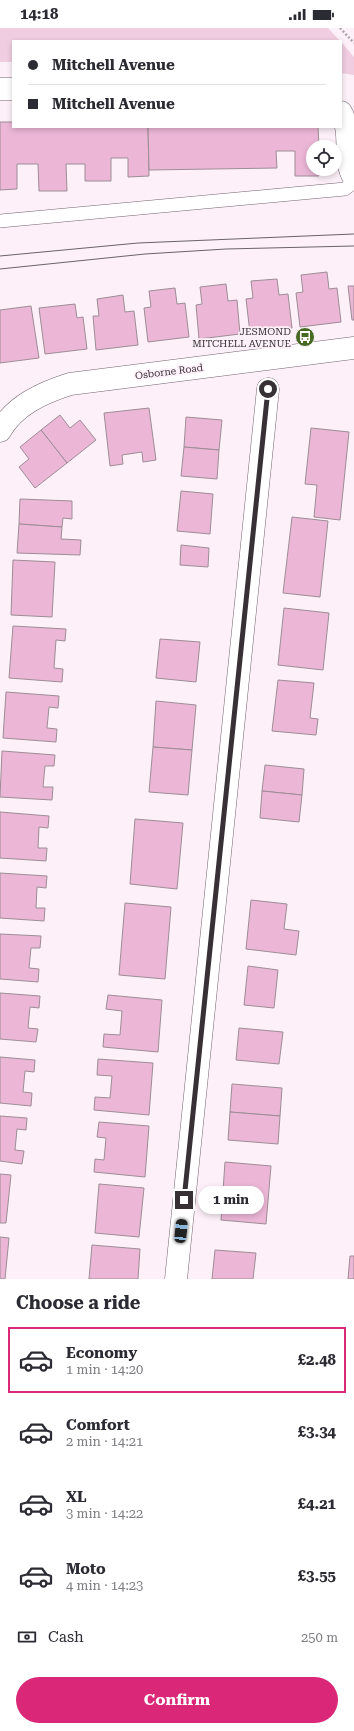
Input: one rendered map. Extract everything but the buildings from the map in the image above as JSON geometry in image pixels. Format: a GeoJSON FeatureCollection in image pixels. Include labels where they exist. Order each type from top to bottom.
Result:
{"type":"FeatureCollection","features":[{"type":"Feature","properties":{"kind":"street"},"geometry":{"type":"LineString","coordinates":[[0,89],[12,89]]}},
{"type":"Feature","properties":{"kind":"street"},"geometry":{"type":"LineString","coordinates":[[342,114],[345,119],[346,126],[349,165],[354,178]]}},
{"type":"Feature","properties":{"kind":"street","name":"Osborne Road"},"geometry":{"type":"LineString","coordinates":[[0,431],[25,404],[37,396],[70,384],[354,348]]}},
{"type":"Feature","properties":{"kind":"street"},"geometry":{"type":"LineString","coordinates":[[176,1279],[268,389]]}},
{"type":"Feature","properties":{"kind":"lane"},"geometry":{"type":"LineString","coordinates":[[0,221],[344,189],[354,182]]}},
{"type":"Feature","properties":{"kind":"path"},"geometry":{"type":"LineString","coordinates":[[340,28],[354,43]]}},
{"type":"Feature","properties":{"kind":"shaded area"},"geometry":{"type":"Polygon","coordinates":[[[0,28],[328,28],[339,40],[12,40],[12,62],[0,62],[0,28]]]}},
{"type":"Feature","properties":{"kind":"shaded area"},"geometry":{"type":"Polygon","coordinates":[[[342,43],[354,57],[354,75],[342,73],[342,43]]]}},
{"type":"Feature","properties":{"kind":"tram line"},"geometry":{"type":"LineString","coordinates":[[0,256],[138,243],[354,234]]}},
{"type":"Feature","properties":{"kind":"tram line"},"geometry":{"type":"LineString","coordinates":[[0,269],[145,254],[226,249],[354,246]]}},
{"type":"Feature","properties":{"kind":"place","name":"JESMOND MITCHELL AVENUE"},"geometry":{"type":"Point","coordinates":[305,337]}},
{"type":"Feature","properties":{"kind":"route"},"geometry":{"type":"LineString","coordinates":[[184,1200],[268,389]]}}]}
